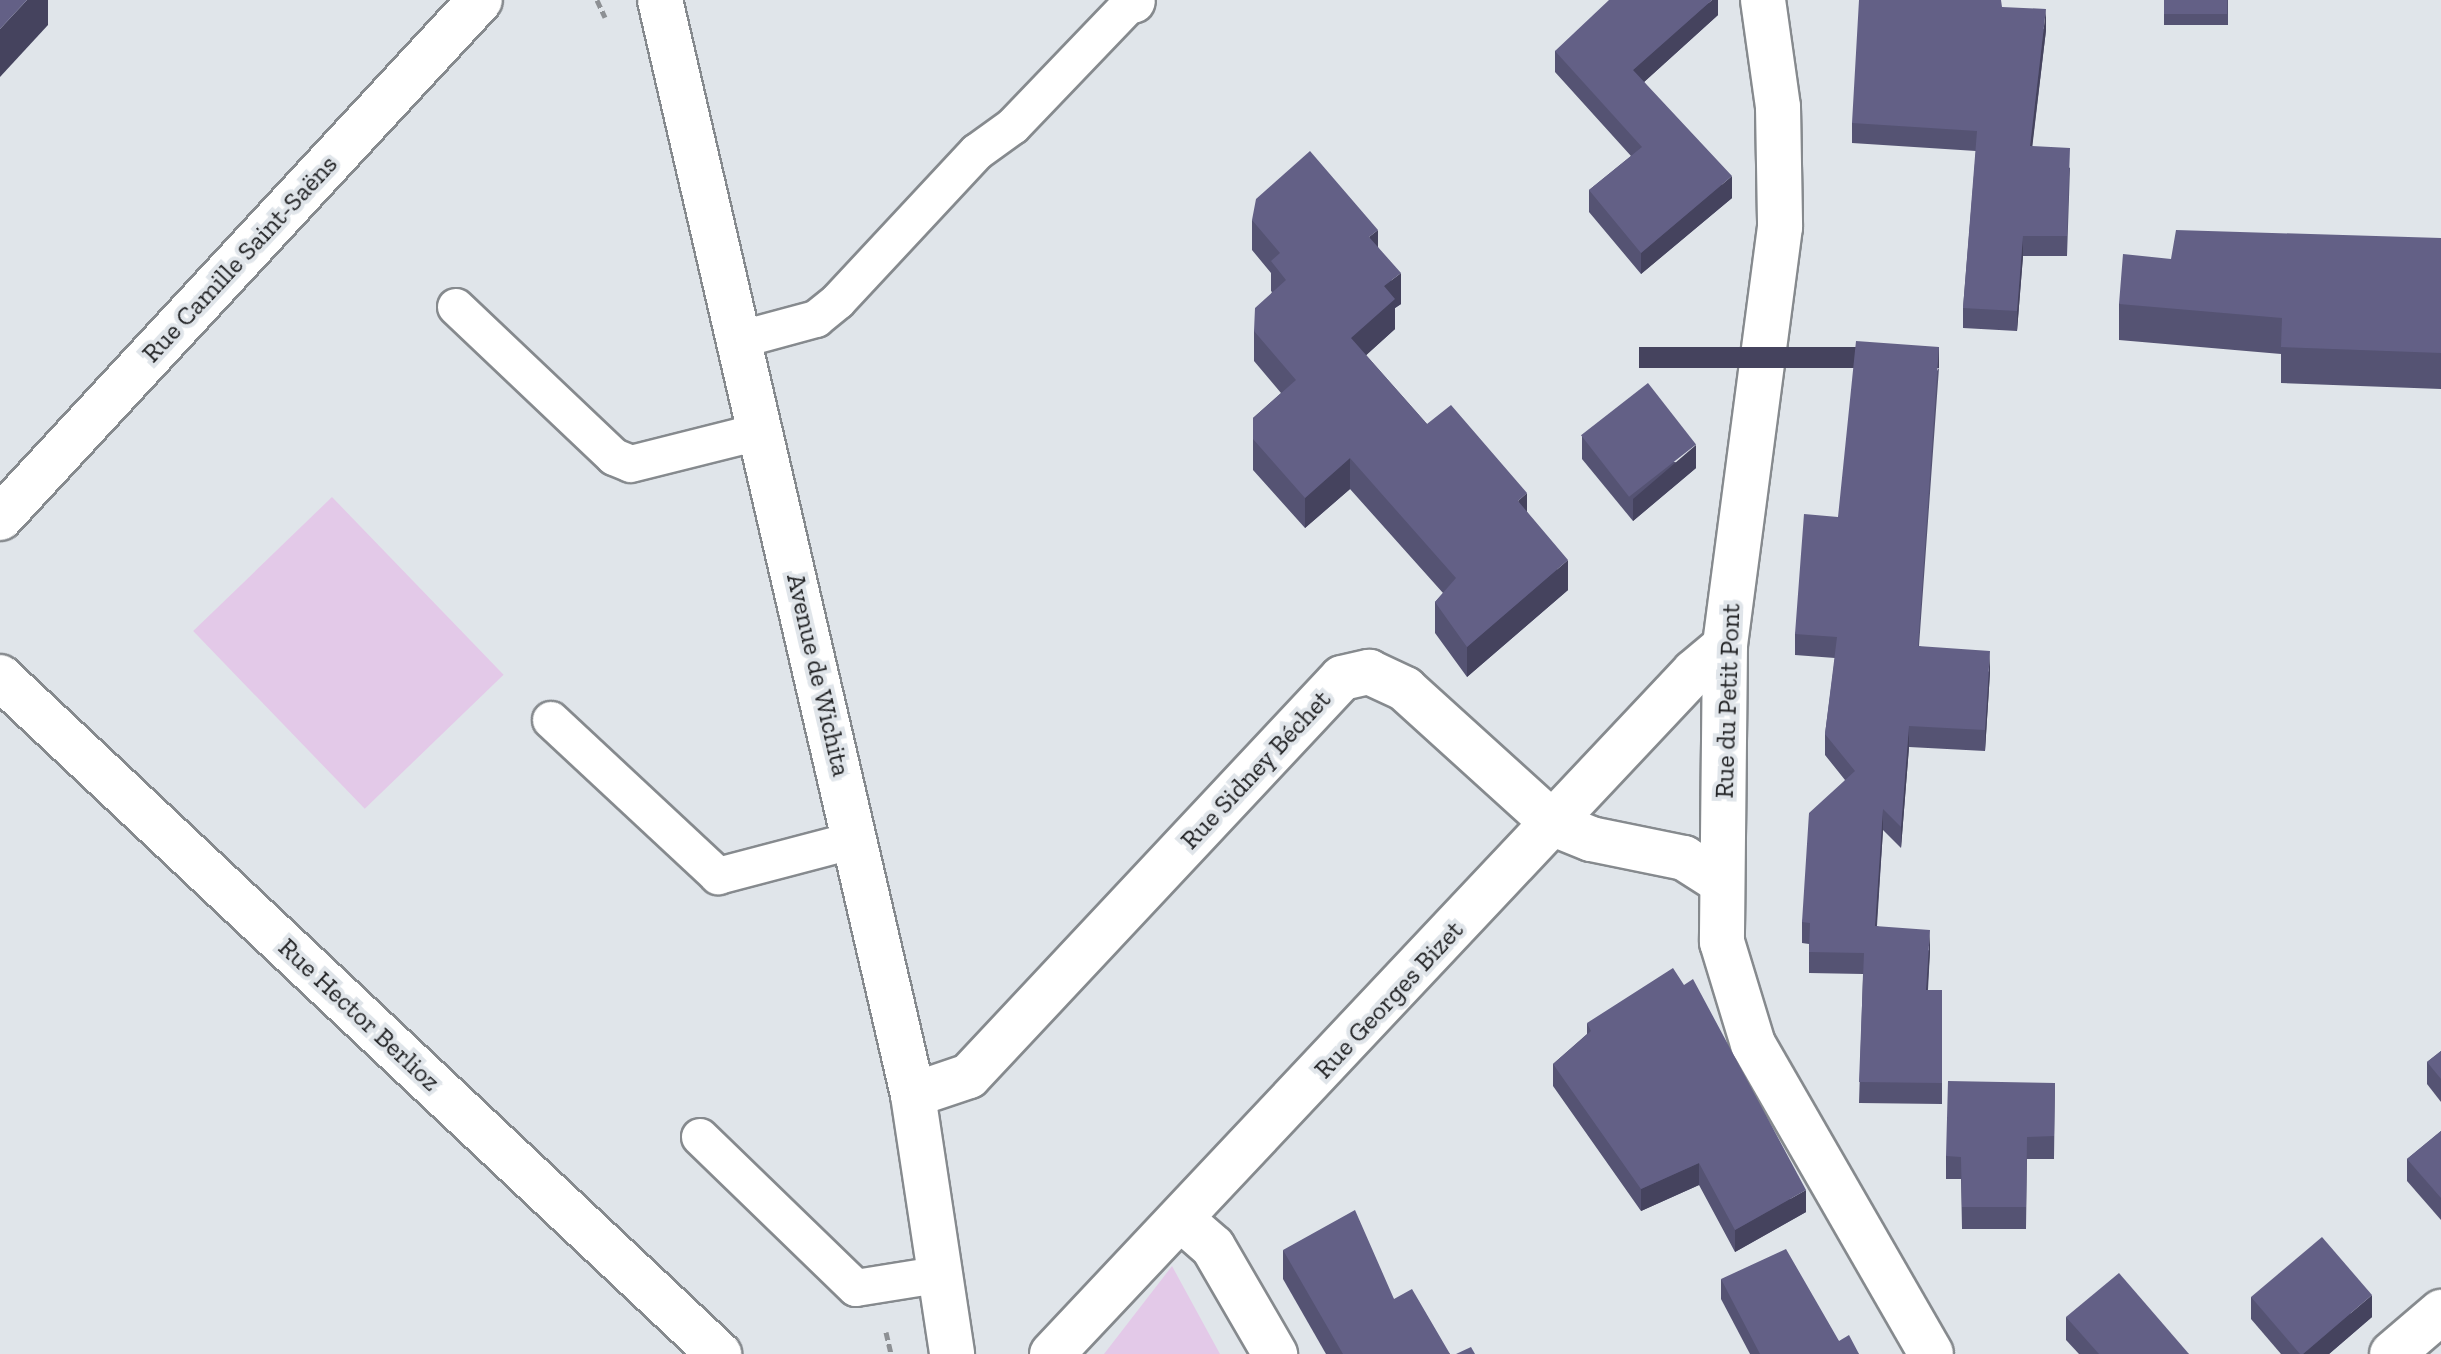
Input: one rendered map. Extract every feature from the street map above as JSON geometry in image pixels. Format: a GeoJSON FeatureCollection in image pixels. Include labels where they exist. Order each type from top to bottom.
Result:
{"type":"FeatureCollection","features":[{"type":"Feature","properties":{"kind":"street","name":"Rue Camille Saint-Saëns"},"geometry":{"type":"LineString","coordinates":[[0,518],[480,0]]}},
{"type":"Feature","properties":{"kind":"street","name":"Avenue de Wichita"},"geometry":{"type":"LineString","coordinates":[[660,0],[742,339],[913,1095],[937,1275],[952,1354]]}},
{"type":"Feature","properties":{"kind":"street","name":"Rue du Petit Pont"},"geometry":{"type":"LineString","coordinates":[[1763,0],[1778,107],[1780,227],[1725,646],[1722,942],[1753,1044],[1931,1354]]}},
{"type":"Feature","properties":{"kind":"street","name":"Rue Georges Bizet"},"geometry":{"type":"LineString","coordinates":[[1052,1354],[1182,1220],[1694,672],[1725,646]]}},
{"type":"Feature","properties":{"kind":"street","name":"Rue Sidney Béchet"},"geometry":{"type":"LineString","coordinates":[[913,1095],[969,1076],[1342,678],[1369,672],[1405,689],[1554,824],[1591,839],[1684,858],[1722,882]]}},
{"type":"Feature","properties":{"kind":"street","name":"Rue Hector Berlioz"},"geometry":{"type":"LineString","coordinates":[[0,677],[719,1354]]}},
{"type":"Feature","properties":{"kind":"street"},"geometry":{"type":"LineString","coordinates":[[1182,1220],[1213,1247],[1275,1354]]}},
{"type":"Feature","properties":{"kind":"street"},"geometry":{"type":"LineString","coordinates":[[2392,1354],[2441,1312]]}},
{"type":"Feature","properties":{"kind":"lane"},"geometry":{"type":"LineString","coordinates":[[742,339],[816,319],[838,301],[977,152],[1013,126],[1132,1]]}},
{"type":"Feature","properties":{"kind":"lane"},"geometry":{"type":"LineString","coordinates":[[456,307],[622,461],[631,464],[669,457],[762,431]]}},
{"type":"Feature","properties":{"kind":"lane"},"geometry":{"type":"LineString","coordinates":[[551,720],[718,876],[855,840]]}},
{"type":"Feature","properties":{"kind":"lane"},"geometry":{"type":"LineString","coordinates":[[700,1137],[856,1288],[937,1275]]}},
{"type":"Feature","properties":{"kind":"shaded area"},"geometry":{"type":"Polygon","coordinates":[[[332,497],[504,675],[365,809],[193,631],[332,497]]]}},
{"type":"Feature","properties":{"kind":"shaded area"},"geometry":{"type":"Polygon","coordinates":[[[1172,1266],[1220,1354],[1104,1354],[1172,1266]]]}},
{"type":"Feature","properties":{"kind":"building"},"geometry":{"type":"Polygon","coordinates":[[[0,0],[27,0],[0,29],[0,0]]]}},
{"type":"Feature","properties":{"kind":"building"},"geometry":{"type":"Polygon","coordinates":[[[1609,0],[1712,0],[1633,70],[1732,176],[1641,253],[1589,190],[1642,147],[1555,51],[1609,0]]]}},
{"type":"Feature","properties":{"kind":"building"},"geometry":{"type":"Polygon","coordinates":[[[1859,0],[2001,0],[2002,7],[2046,9],[2030,146],[2070,148],[2067,236],[2023,236],[2017,311],[1963,308],[1977,131],[1852,123],[1859,0]]]}},
{"type":"Feature","properties":{"kind":"building"},"geometry":{"type":"Polygon","coordinates":[[[2164,0],[2227,0],[2227,14],[2164,14],[2164,0]]]}},
{"type":"Feature","properties":{"kind":"building"},"geometry":{"type":"Polygon","coordinates":[[[1310,151],[1378,230],[1369,237],[1401,273],[1384,286],[1395,299],[1351,338],[1427,424],[1451,405],[1527,493],[1518,501],[1568,560],[1467,647],[1435,602],[1456,578],[1350,458],[1305,498],[1253,439],[1253,418],[1296,380],[1254,331],[1255,308],[1286,280],[1271,261],[1280,253],[1252,220],[1256,199],[1310,151]]]}},
{"type":"Feature","properties":{"kind":"building"},"geometry":{"type":"Polygon","coordinates":[[[2176,230],[2441,238],[2441,353],[2281,347],[2282,318],[2119,304],[2123,254],[2171,259],[2176,230]]]}},
{"type":"Feature","properties":{"kind":"building"},"geometry":{"type":"Polygon","coordinates":[[[1856,341],[1939,347],[1918,646],[1990,651],[1985,730],[1909,726],[1901,827],[1883,809],[1875,926],[1930,930],[1926,990],[1942,990],[1942,1083],[1859,1082],[1864,953],[1809,952],[1810,923],[1802,922],[1809,813],[1855,771],[1825,734],[1837,637],[1795,634],[1804,514],[1838,517],[1856,341]]]}},
{"type":"Feature","properties":{"kind":"building"},"geometry":{"type":"Polygon","coordinates":[[[1648,383],[1696,444],[1629,497],[1581,435],[1648,383]]]}},
{"type":"Feature","properties":{"kind":"building"},"geometry":{"type":"Polygon","coordinates":[[[1673,968],[1684,985],[1693,979],[1806,1190],[1735,1230],[1699,1163],[1641,1189],[1553,1064],[1591,1031],[1587,1023],[1673,968]]]}},
{"type":"Feature","properties":{"kind":"building"},"geometry":{"type":"Polygon","coordinates":[[[2441,1051],[2441,1079],[2427,1062],[2441,1051]]]}},
{"type":"Feature","properties":{"kind":"building"},"geometry":{"type":"Polygon","coordinates":[[[1948,1081],[2055,1083],[2054,1136],[2027,1137],[2026,1207],[1962,1207],[1961,1157],[1946,1156],[1948,1081]]]}},
{"type":"Feature","properties":{"kind":"building"},"geometry":{"type":"Polygon","coordinates":[[[2441,1131],[2441,1198],[2407,1159],[2441,1131]]]}},
{"type":"Feature","properties":{"kind":"building"},"geometry":{"type":"Polygon","coordinates":[[[1355,1210],[1394,1299],[1412,1289],[1450,1354],[1343,1354],[1283,1250],[1355,1210]]]}},
{"type":"Feature","properties":{"kind":"building"},"geometry":{"type":"Polygon","coordinates":[[[2322,1237],[2372,1295],[2300,1354],[2251,1297],[2322,1237]]]}},
{"type":"Feature","properties":{"kind":"building"},"geometry":{"type":"Polygon","coordinates":[[[1786,1249],[1839,1341],[1849,1335],[1859,1354],[1760,1354],[1721,1279],[1786,1249]]]}},
{"type":"Feature","properties":{"kind":"building"},"geometry":{"type":"Polygon","coordinates":[[[2119,1273],[2189,1354],[2099,1354],[2066,1317],[2119,1273]]]}},
{"type":"Feature","properties":{"kind":"building"},"geometry":{"type":"Polygon","coordinates":[[[1471,1347],[1475,1354],[1456,1354],[1471,1347]]]}}]}
